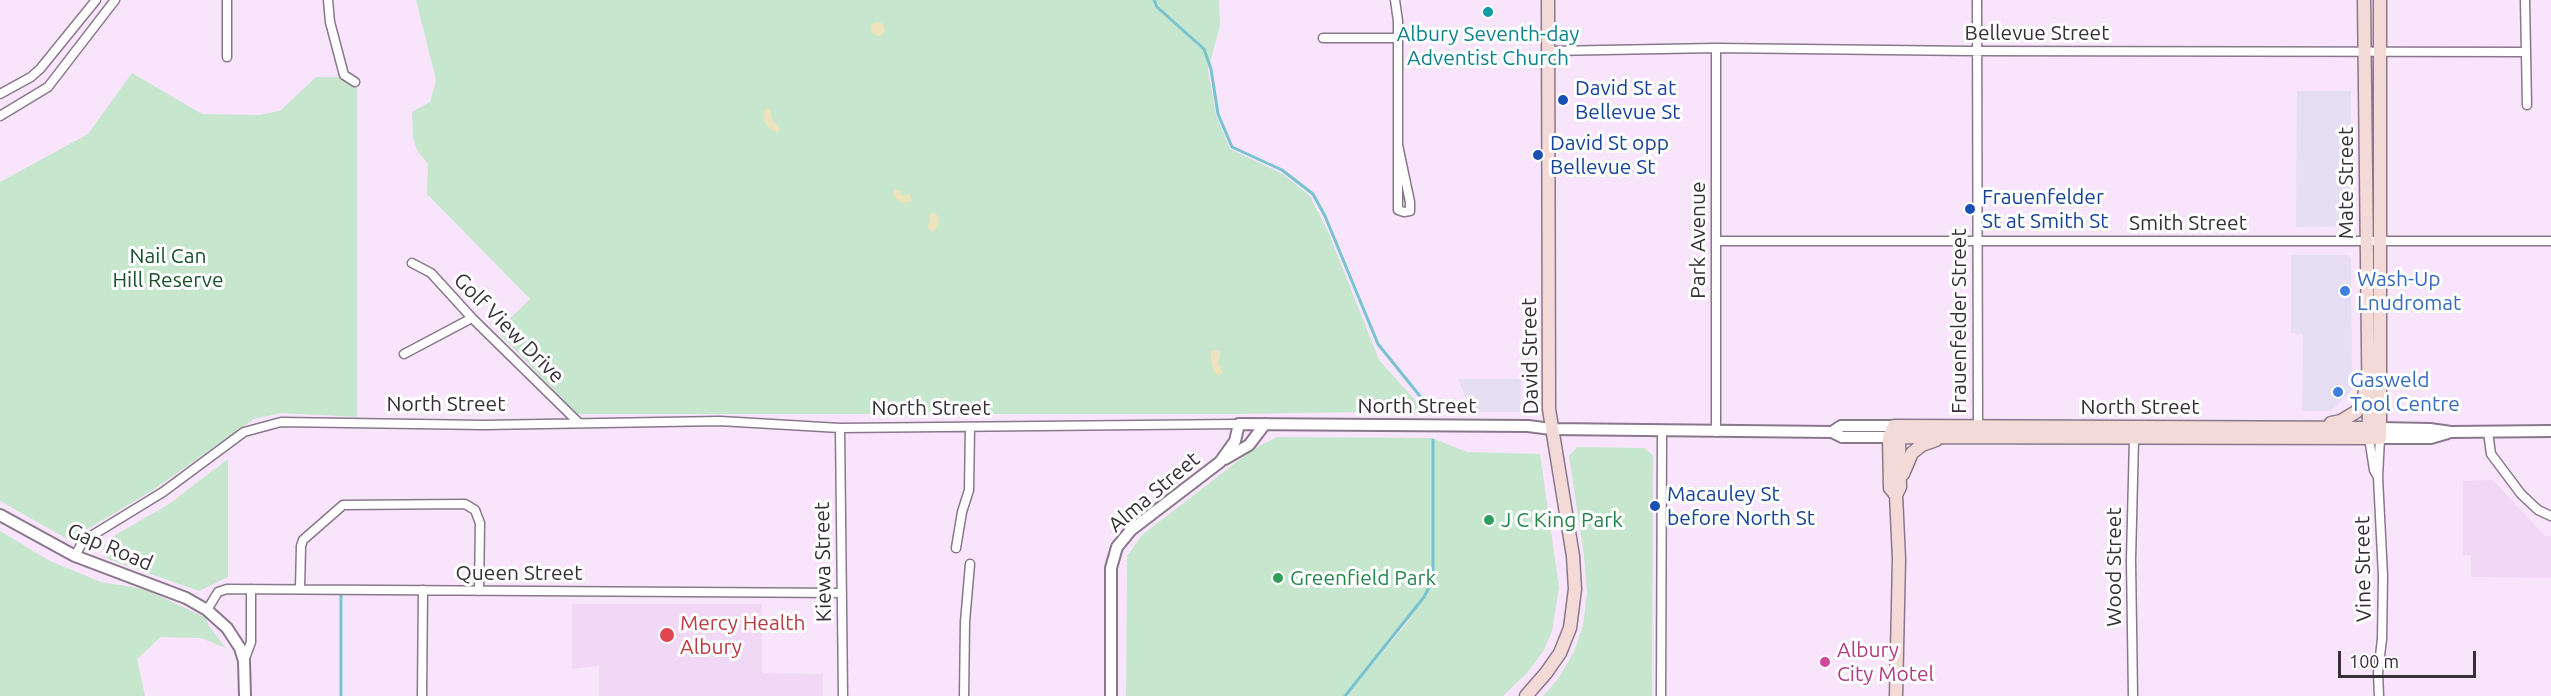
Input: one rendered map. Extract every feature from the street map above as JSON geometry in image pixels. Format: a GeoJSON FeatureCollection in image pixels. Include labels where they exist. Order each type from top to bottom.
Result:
{"type":"FeatureCollection","features":[{"type":"Feature","properties":{"kind":"main road","name":"David Street"},"geometry":{"type":"LineString","coordinates":[[1526,696],[1560,653],[1570,628],[1574,603],[1573,556],[1549,409],[1548,0]]}},
{"type":"Feature","properties":{"kind":"main road","name":"Mate Street"},"geometry":{"type":"LineString","coordinates":[[2364,0],[2367,381],[2375,433]]}},
{"type":"Feature","properties":{"kind":"main road","name":"Mate Street"},"geometry":{"type":"LineString","coordinates":[[2375,433],[2380,241],[2380,0]]}},
{"type":"Feature","properties":{"kind":"main road"},"geometry":{"type":"LineString","coordinates":[[2297,427],[2341,421],[2351,417],[2363,402],[2367,381]]}},
{"type":"Feature","properties":{"kind":"main road","name":"North Street"},"geometry":{"type":"LineString","coordinates":[[1894,433],[1978,426],[2297,427],[2375,433]]}},
{"type":"Feature","properties":{"kind":"main road","name":"North Street"},"geometry":{"type":"LineString","coordinates":[[1894,433],[1949,437],[2134,438],[2375,433]]}},
{"type":"Feature","properties":{"kind":"main road"},"geometry":{"type":"LineString","coordinates":[[1894,433],[1899,559],[1896,696]]}},
{"type":"Feature","properties":{"kind":"main road"},"geometry":{"type":"LineString","coordinates":[[1898,491],[1905,464],[1912,453],[1928,442],[1949,437]]}},
{"type":"Feature","properties":{"kind":"street"},"geometry":{"type":"LineString","coordinates":[[0,94],[31,77],[40,69],[96,0]]}},
{"type":"Feature","properties":{"kind":"street"},"geometry":{"type":"LineString","coordinates":[[0,116],[48,87],[115,0]]}},
{"type":"Feature","properties":{"kind":"street"},"geometry":{"type":"LineString","coordinates":[[226,57],[227,0]]}},
{"type":"Feature","properties":{"kind":"street"},"geometry":{"type":"LineString","coordinates":[[328,0],[330,22],[344,75],[355,82]]}},
{"type":"Feature","properties":{"kind":"street"},"geometry":{"type":"LineString","coordinates":[[1395,0],[1398,38],[1398,145],[1410,211],[1398,210]]}},
{"type":"Feature","properties":{"kind":"street","name":"Frauenfelder Street"},"geometry":{"type":"LineString","coordinates":[[1977,0],[1978,426]]}},
{"type":"Feature","properties":{"kind":"street"},"geometry":{"type":"LineString","coordinates":[[2525,0],[2524,52],[2527,105]]}},
{"type":"Feature","properties":{"kind":"street"},"geometry":{"type":"LineString","coordinates":[[1323,38],[1398,38]]}},
{"type":"Feature","properties":{"kind":"street","name":"Bellevue Street"},"geometry":{"type":"LineString","coordinates":[[1549,51],[1716,48],[2524,52]]}},
{"type":"Feature","properties":{"kind":"street","name":"Park Avenue"},"geometry":{"type":"LineString","coordinates":[[1716,48],[1716,432]]}},
{"type":"Feature","properties":{"kind":"street","name":"Smith Street"},"geometry":{"type":"LineString","coordinates":[[1716,241],[2551,241]]}},
{"type":"Feature","properties":{"kind":"street","name":"Golf View Drive"},"geometry":{"type":"LineString","coordinates":[[412,263],[431,273],[472,318],[578,422]]}},
{"type":"Feature","properties":{"kind":"street"},"geometry":{"type":"LineString","coordinates":[[404,354],[472,318]]}},
{"type":"Feature","properties":{"kind":"street","name":"North Street"},"geometry":{"type":"LineString","coordinates":[[75,556],[83,542],[164,492],[244,432],[281,422],[484,425],[578,422],[720,422],[840,428],[1265,424],[1832,432],[1842,437],[1894,433]]}},
{"type":"Feature","properties":{"kind":"street","name":"Alma Street"},"geometry":{"type":"LineString","coordinates":[[1220,462],[1235,441],[1239,424]]}},
{"type":"Feature","properties":{"kind":"street","name":"Alma Street"},"geometry":{"type":"LineString","coordinates":[[1111,696],[1111,568],[1117,547],[1131,530],[1220,462],[1248,445],[1265,424]]}},
{"type":"Feature","properties":{"kind":"street","name":"Kiewa Street"},"geometry":{"type":"LineString","coordinates":[[840,428],[843,696]]}},
{"type":"Feature","properties":{"kind":"street"},"geometry":{"type":"LineString","coordinates":[[956,548],[962,512],[969,489],[970,428]]}},
{"type":"Feature","properties":{"kind":"street","name":"North Street"},"geometry":{"type":"LineString","coordinates":[[2375,433],[2430,429],[2451,432],[2551,431]]}},
{"type":"Feature","properties":{"kind":"street"},"geometry":{"type":"LineString","coordinates":[[1661,696],[1662,431]]}},
{"type":"Feature","properties":{"kind":"street"},"geometry":{"type":"LineString","coordinates":[[2488,432],[2491,454],[2521,494],[2538,510],[2551,516]]}},
{"type":"Feature","properties":{"kind":"street","name":"Vine Street"},"geometry":{"type":"LineString","coordinates":[[2375,433],[2374,470],[2378,477],[2383,576],[2379,696]]}},
{"type":"Feature","properties":{"kind":"street","name":"Wood Street"},"geometry":{"type":"LineString","coordinates":[[2133,696],[2131,560],[2134,438]]}},
{"type":"Feature","properties":{"kind":"street"},"geometry":{"type":"LineString","coordinates":[[300,589],[303,540],[343,505],[465,504],[478,515],[478,591]]}},
{"type":"Feature","properties":{"kind":"street","name":"Gap Road"},"geometry":{"type":"LineString","coordinates":[[0,515],[75,556],[186,598],[207,610],[234,637],[244,661]]}},
{"type":"Feature","properties":{"kind":"street"},"geometry":{"type":"LineString","coordinates":[[964,696],[965,622],[970,564]]}},
{"type":"Feature","properties":{"kind":"street"},"geometry":{"type":"LineString","coordinates":[[245,696],[244,661],[251,642],[251,589]]}},
{"type":"Feature","properties":{"kind":"street","name":"Queen Street"},"geometry":{"type":"LineString","coordinates":[[207,610],[221,590],[251,589],[842,593]]}},
{"type":"Feature","properties":{"kind":"street"},"geometry":{"type":"LineString","coordinates":[[422,696],[423,590]]}},
{"type":"Feature","properties":{"kind":"shaded area"},"geometry":{"type":"Polygon","coordinates":[[[2297,91],[2351,91],[2351,226],[2296,227],[2297,91]]]}},
{"type":"Feature","properties":{"kind":"shaded area"},"geometry":{"type":"Polygon","coordinates":[[[2291,255],[2347,255],[2351,259],[2352,390],[2331,411],[2302,411],[2303,334],[2291,333],[2291,255]]]}},
{"type":"Feature","properties":{"kind":"shaded area"},"geometry":{"type":"Polygon","coordinates":[[[1458,379],[1521,379],[1520,412],[1472,412],[1458,379]]]}},
{"type":"Feature","properties":{"kind":"shaded area"},"geometry":{"type":"Polygon","coordinates":[[[2493,480],[2545,536],[2551,536],[2551,578],[2471,577],[2471,555],[2463,555],[2463,481],[2493,480]]]}},
{"type":"Feature","properties":{"kind":"shaded area","name":"Mercy Health Albury"},"geometry":{"type":"Polygon","coordinates":[[[572,604],[762,604],[762,673],[823,674],[823,696],[599,696],[599,666],[572,669],[572,604]]]}},
{"type":"Feature","properties":{"kind":"green space"},"geometry":{"type":"Polygon","coordinates":[[[416,0],[1219,0],[1220,26],[1208,70],[1216,115],[1230,149],[1283,174],[1310,196],[1330,236],[1379,360],[1425,411],[1237,414],[577,414],[497,331],[530,299],[427,194],[428,164],[417,150],[413,138],[412,112],[430,102],[436,80],[416,0]]]}},
{"type":"Feature","properties":{"kind":"green space","name":"Nail Can Hill Reserve"},"geometry":{"type":"Polygon","coordinates":[[[132,73],[202,114],[260,115],[274,112],[281,110],[316,77],[357,77],[357,417],[281,413],[254,419],[153,490],[69,540],[0,501],[0,182],[88,134],[132,73]]]}},
{"type":"Feature","properties":{"kind":"green space","name":"Greenfield Park"},"geometry":{"type":"Polygon","coordinates":[[[1277,437],[1432,438],[1467,452],[1540,454],[1559,587],[1552,631],[1544,650],[1527,673],[1503,696],[1126,696],[1127,556],[1142,535],[1252,450],[1277,437]],[[1417,611],[1403,626],[1349,692],[1417,611]]]}},
{"type":"Feature","properties":{"kind":"green space"},"geometry":{"type":"Polygon","coordinates":[[[1577,447],[1644,448],[1653,455],[1652,696],[1543,696],[1558,679],[1574,652],[1583,625],[1587,594],[1584,556],[1569,456],[1577,447]]]}},
{"type":"Feature","properties":{"kind":"green space"},"geometry":{"type":"Polygon","coordinates":[[[228,459],[228,577],[199,591],[108,559],[104,546],[112,537],[169,504],[228,459]]]}},
{"type":"Feature","properties":{"kind":"green space"},"geometry":{"type":"Polygon","coordinates":[[[0,531],[50,561],[101,582],[145,589],[206,618],[209,626],[226,648],[201,638],[161,637],[137,659],[145,696],[0,696],[0,531]]]}},
{"type":"Feature","properties":{"kind":"sand"},"geometry":{"type":"Polygon","coordinates":[[[875,22],[881,22],[885,29],[881,36],[875,36],[871,32],[871,26],[875,22]]]}},
{"type":"Feature","properties":{"kind":"sand"},"geometry":{"type":"Polygon","coordinates":[[[766,108],[770,110],[772,119],[780,129],[778,133],[768,127],[764,120],[766,108]]]}},
{"type":"Feature","properties":{"kind":"sand"},"geometry":{"type":"Polygon","coordinates":[[[894,189],[900,191],[901,196],[910,194],[912,201],[903,203],[898,201],[893,194],[894,189]]]}},
{"type":"Feature","properties":{"kind":"sand"},"geometry":{"type":"Polygon","coordinates":[[[933,212],[938,216],[939,224],[933,233],[927,226],[930,221],[929,215],[933,212]]]}},
{"type":"Feature","properties":{"kind":"sand"},"geometry":{"type":"Polygon","coordinates":[[[1219,351],[1220,354],[1218,363],[1223,372],[1219,376],[1214,372],[1211,360],[1211,352],[1219,351]]]}},
{"type":"Feature","properties":{"kind":"waterway"},"geometry":{"type":"LineString","coordinates":[[1154,0],[1157,7],[1204,49],[1211,69],[1218,114],[1232,147],[1282,170],[1313,194],[1325,216],[1378,344],[1432,411]]}},
{"type":"Feature","properties":{"kind":"waterway"},"geometry":{"type":"LineString","coordinates":[[1345,696],[1424,597],[1433,580],[1433,440]]}},
{"type":"Feature","properties":{"kind":"waterway"},"geometry":{"type":"LineString","coordinates":[[341,590],[341,696]]}},
{"type":"Feature","properties":{"kind":"place","name":"Albury Seventh-day Adventist Church"},"geometry":{"type":"Point","coordinates":[1488,12]}},
{"type":"Feature","properties":{"kind":"place","name":"David St at Bellevue St"},"geometry":{"type":"Point","coordinates":[1563,100]}},
{"type":"Feature","properties":{"kind":"place","name":"David St opp Bellevue St"},"geometry":{"type":"Point","coordinates":[1538,155]}},
{"type":"Feature","properties":{"kind":"place","name":"Frauenfelder St at Smith St"},"geometry":{"type":"Point","coordinates":[1970,209]}},
{"type":"Feature","properties":{"kind":"place","name":"Wash-Up Lnudromat"},"geometry":{"type":"Point","coordinates":[2345,291]}},
{"type":"Feature","properties":{"kind":"place","name":"Gasweld Tool Centre"},"geometry":{"type":"Point","coordinates":[2338,392]}},
{"type":"Feature","properties":{"kind":"place","name":"Macauley St before North St"},"geometry":{"type":"Point","coordinates":[1655,506]}},
{"type":"Feature","properties":{"kind":"place","name":"J C King Park"},"geometry":{"type":"Point","coordinates":[1489,520]}},
{"type":"Feature","properties":{"kind":"place","name":"Greenfield Park"},"geometry":{"type":"Point","coordinates":[1278,578]}},
{"type":"Feature","properties":{"kind":"place","name":"Mercy Health Albury"},"geometry":{"type":"Point","coordinates":[667,635]}},
{"type":"Feature","properties":{"kind":"place","name":"Albury City Motel"},"geometry":{"type":"Point","coordinates":[1825,662]}}]}
